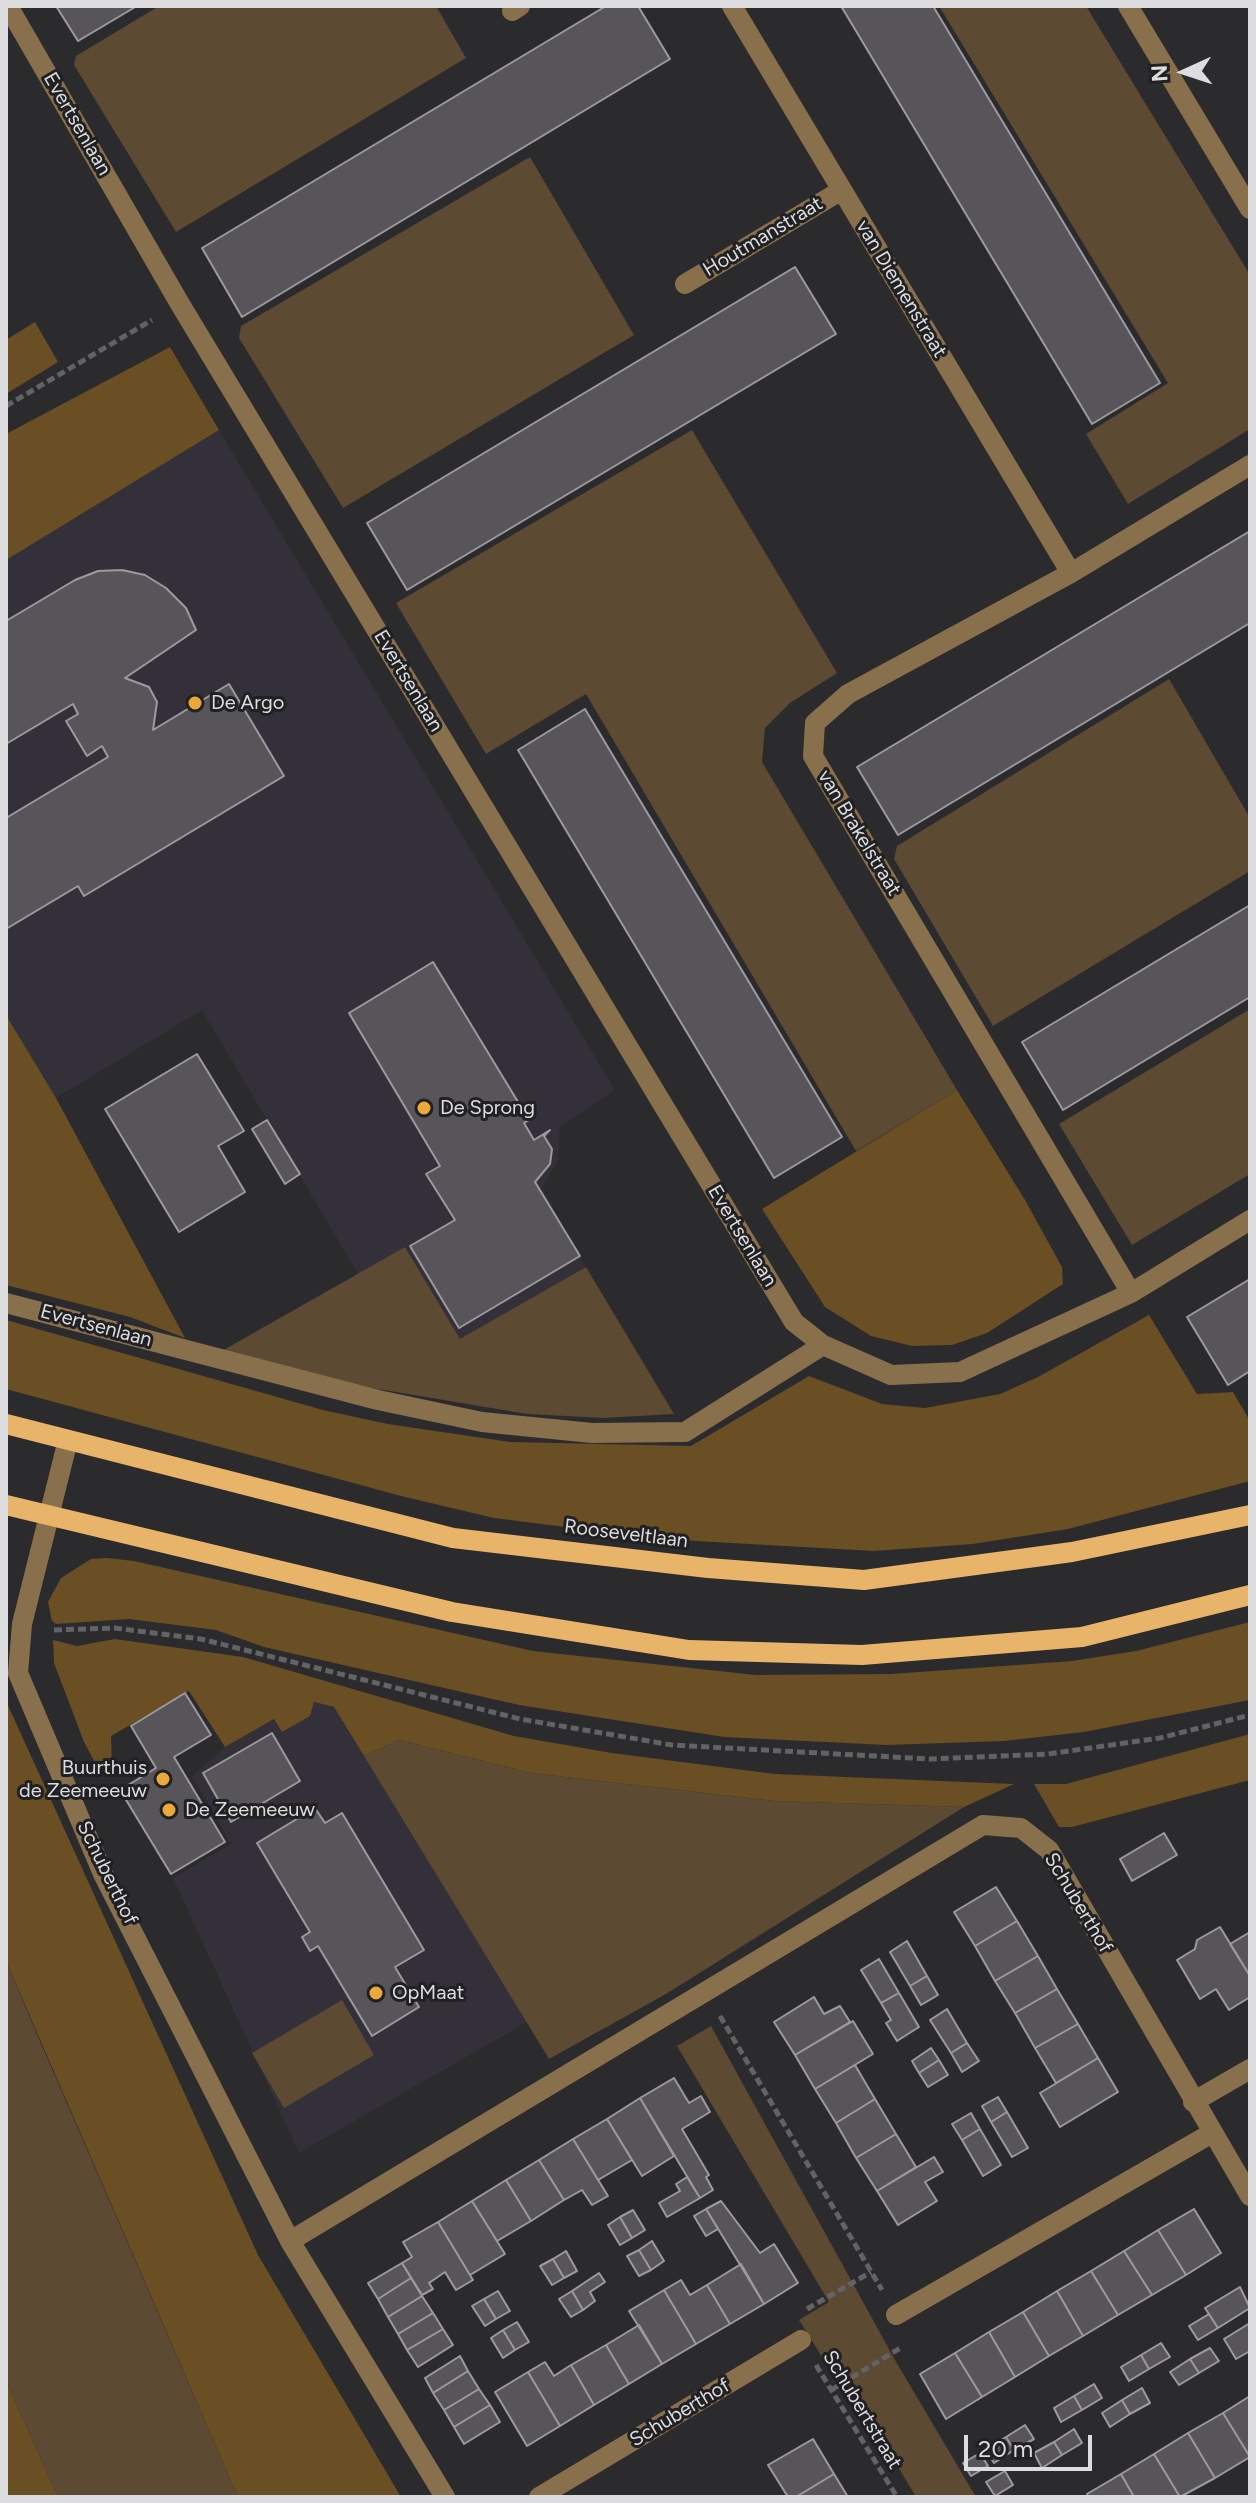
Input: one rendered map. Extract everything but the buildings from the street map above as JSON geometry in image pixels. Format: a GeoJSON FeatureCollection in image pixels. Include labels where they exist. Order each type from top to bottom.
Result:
{"type":"FeatureCollection","features":[{"type":"Feature","properties":{"kind":"main road","name":"Rooseveltlaan"},"geometry":{"type":"LineString","coordinates":[[6,1424],[453,1538],[708,1568],[864,1580],[1072,1552],[1250,1515]]}},
{"type":"Feature","properties":{"kind":"main road"},"geometry":{"type":"LineString","coordinates":[[6,1505],[452,1612],[689,1650],[862,1655],[1082,1637],[1250,1595]]}},
{"type":"Feature","properties":{"kind":"street","name":"Evertsenlaan"},"geometry":{"type":"LineString","coordinates":[[8,6],[180,304],[794,1322],[823,1345],[891,1375],[960,1372],[1131,1293],[1250,1220]]}},
{"type":"Feature","properties":{"kind":"street","name":"van Diemenstraat"},"geometry":{"type":"LineString","coordinates":[[732,6],[1071,573]]}},
{"type":"Feature","properties":{"kind":"street"},"geometry":{"type":"LineString","coordinates":[[1128,6],[1250,209]]}},
{"type":"Feature","properties":{"kind":"street","name":"Houtmanstraat"},"geometry":{"type":"LineString","coordinates":[[685,284],[842,190]]}},
{"type":"Feature","properties":{"kind":"street","name":"van Brakelstraat"},"geometry":{"type":"LineString","coordinates":[[1131,1293],[813,756],[815,723],[848,694],[1071,573],[1250,465]]}},
{"type":"Feature","properties":{"kind":"street","name":"Evertsenlaan"},"geometry":{"type":"LineString","coordinates":[[6,1303],[378,1400],[482,1422],[592,1433],[685,1432],[823,1345]]}},
{"type":"Feature","properties":{"kind":"street","name":"Schuberthof"},"geometry":{"type":"LineString","coordinates":[[68,1440],[22,1624],[18,1673],[104,1876],[290,2241],[445,2497]]}},
{"type":"Feature","properties":{"kind":"street","name":"Schuberthof"},"geometry":{"type":"LineString","coordinates":[[290,2241],[983,1825],[1021,1828],[1049,1850],[1250,2196]]}},
{"type":"Feature","properties":{"kind":"street"},"geometry":{"type":"LineString","coordinates":[[1193,2102],[1250,2069]]}},
{"type":"Feature","properties":{"kind":"street"},"geometry":{"type":"LineString","coordinates":[[896,2315],[1212,2133]]}},
{"type":"Feature","properties":{"kind":"street","name":"Schuberthof"},"geometry":{"type":"LineString","coordinates":[[539,2497],[801,2340]]}},
{"type":"Feature","properties":{"kind":"path"},"geometry":{"type":"LineString","coordinates":[[6,406],[180,304]]}},
{"type":"Feature","properties":{"kind":"path"},"geometry":{"type":"LineString","coordinates":[[22,1624],[61,1632],[115,1628],[201,1639],[520,1719],[672,1745],[930,1759],[1048,1754],[1160,1738],[1250,1715]]}},
{"type":"Feature","properties":{"kind":"path"},"geometry":{"type":"LineString","coordinates":[[706,1991],[911,2342],[831,2390]]}},
{"type":"Feature","properties":{"kind":"path"},"geometry":{"type":"LineString","coordinates":[[801,2340],[788,2320],[871,2272]]}},
{"type":"Feature","properties":{"kind":"path","name":"Schubertstraat"},"geometry":{"type":"LineString","coordinates":[[801,2340],[897,2497]]}},
{"type":"Feature","properties":{"kind":"shaded area"},"geometry":{"type":"Polygon","coordinates":[[[159,6],[436,6],[466,58],[176,232],[74,65],[76,56],[159,6]]]}},
{"type":"Feature","properties":{"kind":"shaded area"},"geometry":{"type":"Polygon","coordinates":[[[939,6],[1086,6],[1250,275],[1250,429],[1128,504],[1086,434],[1168,383],[939,6]]]}},
{"type":"Feature","properties":{"kind":"shaded area"},"geometry":{"type":"Polygon","coordinates":[[[530,157],[634,335],[343,508],[239,338],[241,326],[530,157]]]}},
{"type":"Feature","properties":{"kind":"shaded area"},"geometry":{"type":"Polygon","coordinates":[[[35,322],[58,362],[6,394],[6,340],[35,322]]]}},
{"type":"Feature","properties":{"kind":"shaded area"},"geometry":{"type":"Polygon","coordinates":[[[170,347],[219,430],[6,560],[6,434],[170,347]]]}},
{"type":"Feature","properties":{"kind":"shaded area","name":"De Argo"},"geometry":{"type":"Polygon","coordinates":[[[219,430],[615,1090],[560,1127],[558,1160],[542,1188],[586,1267],[460,1340],[405,1247],[358,1274],[202,1010],[56,1098],[6,1015],[6,560],[219,430]]]}},
{"type":"Feature","properties":{"kind":"shaded area"},"geometry":{"type":"Polygon","coordinates":[[[692,430],[837,673],[790,703],[765,728],[762,762],[957,1090],[856,1151],[586,694],[486,754],[396,603],[692,430]]]}},
{"type":"Feature","properties":{"kind":"shaded area"},"geometry":{"type":"Polygon","coordinates":[[[1169,679],[1250,818],[1250,871],[993,1026],[894,859],[897,846],[1169,679]]]}},
{"type":"Feature","properties":{"kind":"shaded area"},"geometry":{"type":"Polygon","coordinates":[[[1250,1009],[1250,1174],[1132,1245],[1059,1124],[1250,1009]]]}},
{"type":"Feature","properties":{"kind":"shaded area"},"geometry":{"type":"Polygon","coordinates":[[[6,1015],[56,1098],[185,1338],[130,1317],[6,1285],[6,1015]]]}},
{"type":"Feature","properties":{"kind":"shaded area"},"geometry":{"type":"Polygon","coordinates":[[[957,1090],[1062,1267],[1063,1284],[987,1333],[952,1345],[912,1346],[871,1336],[825,1307],[762,1209],[957,1090]]]}},
{"type":"Feature","properties":{"kind":"shaded area"},"geometry":{"type":"Polygon","coordinates":[[[405,1247],[460,1339],[586,1267],[674,1414],[603,1418],[527,1414],[372,1388],[220,1352],[405,1247]]]}},
{"type":"Feature","properties":{"kind":"shaded area"},"geometry":{"type":"Polygon","coordinates":[[[1149,1315],[1197,1394],[1233,1392],[1250,1421],[1250,1481],[1068,1529],[973,1544],[874,1551],[660,1539],[494,1518],[405,1497],[6,1389],[6,1320],[323,1410],[388,1424],[510,1442],[691,1446],[809,1376],[882,1404],[925,1408],[1000,1394],[1038,1377],[1149,1315]]]}},
{"type":"Feature","properties":{"kind":"shaded area"},"geometry":{"type":"Polygon","coordinates":[[[91,1559],[134,1561],[533,1651],[756,1675],[891,1674],[1072,1661],[1136,1651],[1250,1622],[1250,1700],[1084,1732],[1004,1741],[886,1745],[724,1737],[519,1705],[264,1647],[216,1630],[129,1619],[56,1624],[52,1621],[48,1602],[61,1578],[91,1559]]]}},
{"type":"Feature","properties":{"kind":"shaded area"},"geometry":{"type":"Polygon","coordinates":[[[115,1639],[243,1657],[514,1736],[612,1753],[775,1774],[1014,1784],[964,1807],[775,1801],[531,1773],[399,1740],[364,1756],[334,1707],[314,1702],[310,1716],[282,1732],[274,1719],[225,1747],[189,1691],[111,1736],[112,1765],[100,1772],[84,1742],[54,1663],[53,1640],[77,1646],[115,1639]]]}},
{"type":"Feature","properties":{"kind":"shaded area"},"geometry":{"type":"Polygon","coordinates":[[[6,1701],[258,2255],[401,2497],[238,2497],[6,1961],[6,1701]]]}},
{"type":"Feature","properties":{"kind":"shaded area"},"geometry":{"type":"Polygon","coordinates":[[[314,1702],[334,1707],[527,2022],[299,2153],[173,1878],[231,1844],[192,1776],[225,1747],[274,1719],[282,1731],[314,1702]]]}},
{"type":"Feature","properties":{"kind":"shaded area"},"geometry":{"type":"Polygon","coordinates":[[[1250,1734],[1250,1780],[1072,1827],[1059,1827],[1034,1784],[1066,1784],[1250,1734]]]}},
{"type":"Feature","properties":{"kind":"shaded area"},"geometry":{"type":"Polygon","coordinates":[[[399,1740],[531,1773],[775,1801],[964,1807],[666,1994],[549,2059],[364,1756],[399,1740]]]}},
{"type":"Feature","properties":{"kind":"shaded area"},"geometry":{"type":"Polygon","coordinates":[[[6,1961],[238,2497],[58,2497],[6,2381],[6,1961]]]}},
{"type":"Feature","properties":{"kind":"shaded area"},"geometry":{"type":"Polygon","coordinates":[[[342,2000],[374,2055],[284,2108],[252,2053],[342,2000]]]}},
{"type":"Feature","properties":{"kind":"shaded area"},"geometry":{"type":"Polygon","coordinates":[[[711,2026],[895,2360],[976,2497],[916,2497],[850,2386],[837,2381],[799,2320],[829,2302],[677,2046],[711,2026]]]}},
{"type":"Feature","properties":{"kind":"shaded area"},"geometry":{"type":"Polygon","coordinates":[[[6,2381],[58,2497],[6,2497],[6,2381]]]}},
{"type":"Feature","properties":{"kind":"place","name":"De Argo"},"geometry":{"type":"Point","coordinates":[195,703]}},
{"type":"Feature","properties":{"kind":"place","name":"De Sprong"},"geometry":{"type":"Point","coordinates":[424,1108]}},
{"type":"Feature","properties":{"kind":"place","name":"Buurthuis de Zeemeeuw"},"geometry":{"type":"Point","coordinates":[163,1779]}},
{"type":"Feature","properties":{"kind":"place","name":"De Zeemeeuw"},"geometry":{"type":"Point","coordinates":[169,1810]}},
{"type":"Feature","properties":{"kind":"place","name":"OpMaat"},"geometry":{"type":"Point","coordinates":[376,1993]}}]}
